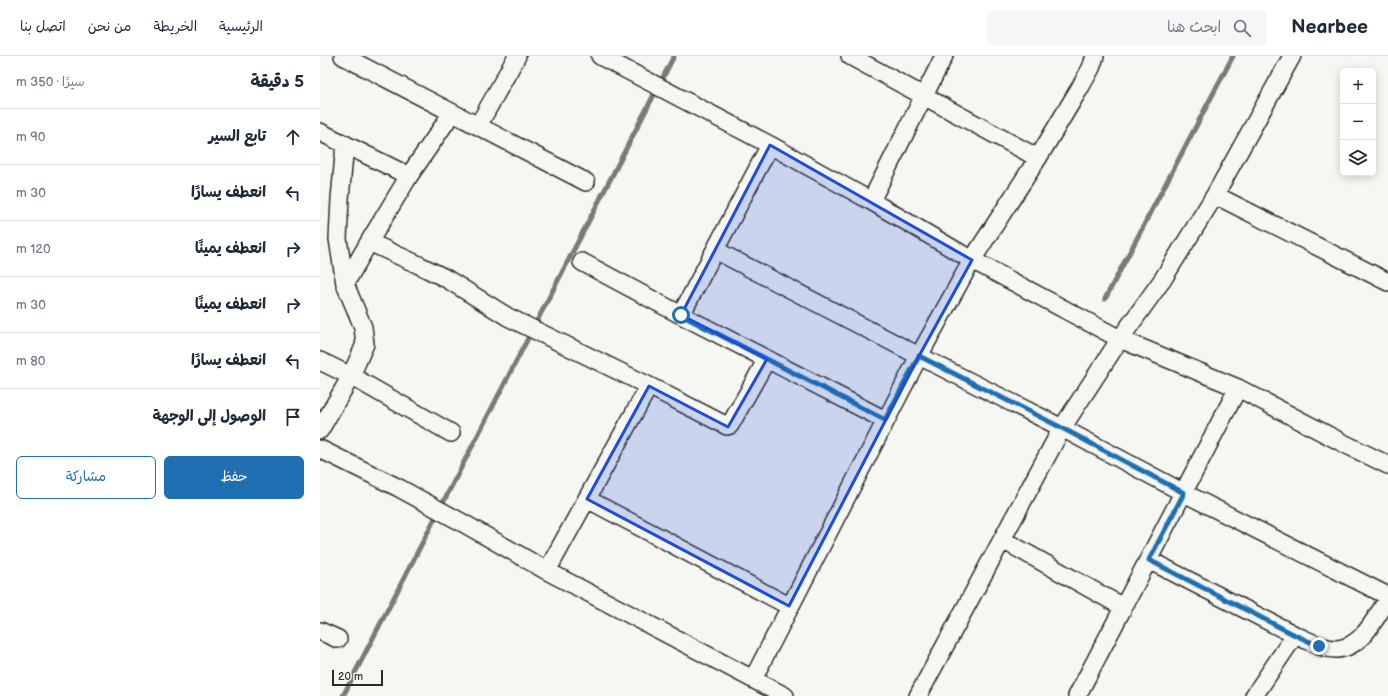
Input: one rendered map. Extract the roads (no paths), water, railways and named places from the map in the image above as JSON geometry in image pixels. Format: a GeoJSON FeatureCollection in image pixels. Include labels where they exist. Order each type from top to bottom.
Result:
{"type":"FeatureCollection","features":[{"type":"Feature","properties":{"kind":"street"},"geometry":{"type":"LineString","coordinates":[[343,56],[586,182]]}},
{"type":"Feature","properties":{"kind":"street"},"geometry":{"type":"LineString","coordinates":[[478,126],[517,56]]}},
{"type":"Feature","properties":{"kind":"street"},"geometry":{"type":"LineString","coordinates":[[600,56],[770,145],[871,201],[972,260],[1120,339],[1238,388],[1388,465]]}},
{"type":"Feature","properties":{"kind":"street"},"geometry":{"type":"LineString","coordinates":[[850,56],[924,95],[982,129],[1038,158]]}},
{"type":"Feature","properties":{"kind":"street"},"geometry":{"type":"LineString","coordinates":[[871,201],[944,56]]}},
{"type":"Feature","properties":{"kind":"street"},"geometry":{"type":"LineString","coordinates":[[753,679],[789,606],[919,356],[972,260],[1038,158],[1082,86],[1095,56]]}},
{"type":"Feature","properties":{"kind":"street"},"geometry":{"type":"LineString","coordinates":[[918,696],[1062,428],[1120,339],[1163,279],[1215,195],[1292,56]]}},
{"type":"Feature","properties":{"kind":"street"},"geometry":{"type":"LineString","coordinates":[[346,284],[369,242],[409,176],[452,112]]}},
{"type":"Feature","properties":{"kind":"street"},"geometry":{"type":"LineString","coordinates":[[320,132],[409,176]]}},
{"type":"Feature","properties":{"kind":"street"},"geometry":{"type":"LineString","coordinates":[[320,430],[350,376],[365,344],[363,327],[346,284],[338,239],[345,144]]}},
{"type":"Feature","properties":{"kind":"street"},"geometry":{"type":"LineString","coordinates":[[681,315],[770,145]]}},
{"type":"Feature","properties":{"kind":"street"},"geometry":{"type":"LineString","coordinates":[[1215,195],[1388,282]]}},
{"type":"Feature","properties":{"kind":"street"},"geometry":{"type":"LineString","coordinates":[[369,242],[446,279],[508,317],[727,426],[730,425],[767,359]]}},
{"type":"Feature","properties":{"kind":"street"},"geometry":{"type":"LineString","coordinates":[[715,250],[1388,597],[1362,638],[1350,646],[1336,649],[1319,646],[1295,635],[1149,560]]}},
{"type":"Feature","properties":{"kind":"street"},"geometry":{"type":"LineString","coordinates":[[582,262],[681,315],[885,420]]}},
{"type":"Feature","properties":{"kind":"street"},"geometry":{"type":"LineString","coordinates":[[320,360],[451,433]]}},
{"type":"Feature","properties":{"kind":"street"},"geometry":{"type":"LineString","coordinates":[[547,571],[649,386]]}},
{"type":"Feature","properties":{"kind":"street"},"geometry":{"type":"LineString","coordinates":[[1077,696],[1238,388]]}},
{"type":"Feature","properties":{"kind":"street"},"geometry":{"type":"LineString","coordinates":[[320,449],[399,488],[547,571],[785,696]]}},
{"type":"Feature","properties":{"kind":"street"},"geometry":{"type":"LineString","coordinates":[[586,499],[789,606]]}},
{"type":"Feature","properties":{"kind":"street"},"geometry":{"type":"LineString","coordinates":[[1003,540],[1123,607]]}},
{"type":"Feature","properties":{"kind":"street"},"geometry":{"type":"LineString","coordinates":[[320,631],[338,639]]}},
{"type":"Feature","properties":{"kind":"street"},"geometry":{"type":"LineString","coordinates":[[1257,695],[1295,635]]}},
{"type":"Feature","properties":{"kind":"waterway"},"geometry":{"type":"LineString","coordinates":[[343,696],[674,56]]}},
{"type":"Feature","properties":{"kind":"waterway"},"geometry":{"type":"LineString","coordinates":[[1105,299],[1233,56]]}}]}
